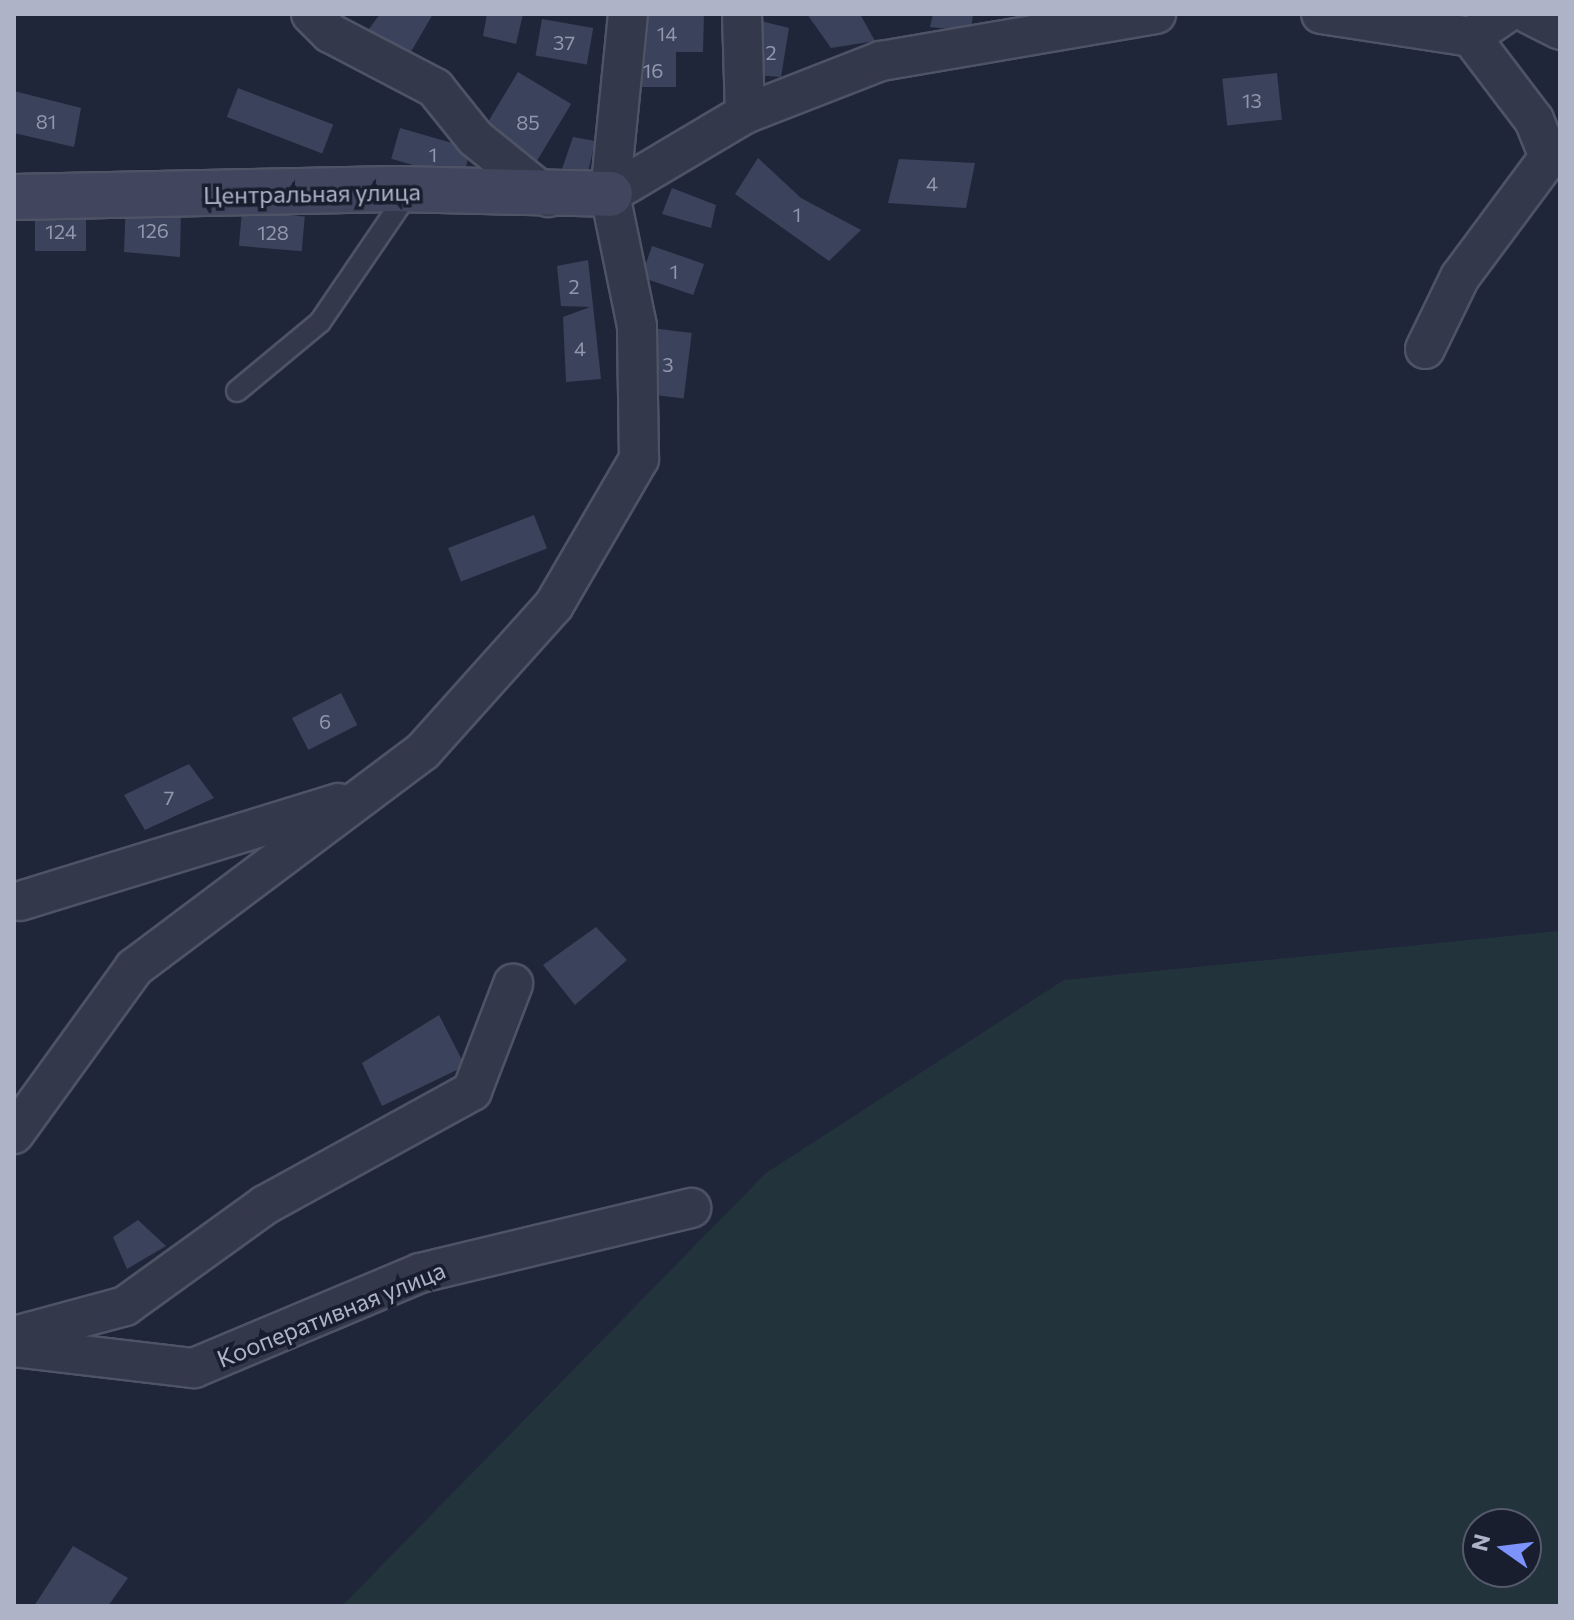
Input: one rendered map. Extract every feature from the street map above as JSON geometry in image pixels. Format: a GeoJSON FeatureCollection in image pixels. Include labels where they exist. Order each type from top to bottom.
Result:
{"type":"FeatureCollection","features":[{"type":"Feature","properties":{"kind":"street"},"geometry":{"type":"LineString","coordinates":[[311,14],[330,33],[435,88],[475,138],[548,197]]}},
{"type":"Feature","properties":{"kind":"street"},"geometry":{"type":"LineString","coordinates":[[14,1134],[134,968],[423,751],[554,605],[639,459],[637,326],[610,194],[628,14]]}},
{"type":"Feature","properties":{"kind":"street"},"geometry":{"type":"LineString","coordinates":[[742,14],[745,114]]}},
{"type":"Feature","properties":{"kind":"street"},"geometry":{"type":"LineString","coordinates":[[610,194],[745,114],[881,61],[1156,14]]}},
{"type":"Feature","properties":{"kind":"street"},"geometry":{"type":"LineString","coordinates":[[1321,14],[1471,37],[1505,14]]}},
{"type":"Feature","properties":{"kind":"street"},"geometry":{"type":"LineString","coordinates":[[1529,14],[1560,30]]}},
{"type":"Feature","properties":{"kind":"street"},"geometry":{"type":"LineString","coordinates":[[1425,349],[1460,277],[1549,157],[1534,120],[1471,37]]}},
{"type":"Feature","properties":{"kind":"street","name":"Центральная улица"},"geometry":{"type":"LineString","coordinates":[[14,197],[410,190],[548,197],[610,194]]}},
{"type":"Feature","properties":{"kind":"street"},"geometry":{"type":"LineString","coordinates":[[20,901],[363,795]]}},
{"type":"Feature","properties":{"kind":"street"},"geometry":{"type":"LineString","coordinates":[[14,1336],[125,1306],[265,1205],[472,1091],[513,984]]}},
{"type":"Feature","properties":{"kind":"street","name":"Кооперативная улица"},"geometry":{"type":"LineString","coordinates":[[14,1347],[194,1368],[420,1273],[691,1208]]}},
{"type":"Feature","properties":{"kind":"lane"},"geometry":{"type":"LineString","coordinates":[[237,391],[320,322],[410,190]]}},
{"type":"Feature","properties":{"kind":"shaded area"},"geometry":{"type":"Polygon","coordinates":[[[1560,931],[1560,1606],[342,1606],[766,1173],[1064,980],[1560,931]]]}},
{"type":"Feature","properties":{"kind":"building"},"geometry":{"type":"Polygon","coordinates":[[[380,14],[433,14],[405,62],[366,33],[380,14]]]}},
{"type":"Feature","properties":{"kind":"building"},"geometry":{"type":"Polygon","coordinates":[[[487,14],[523,14],[516,44],[483,36],[487,14]]]}},
{"type":"Feature","properties":{"kind":"building"},"geometry":{"type":"Polygon","coordinates":[[[633,14],[704,14],[703,52],[676,52],[676,87],[631,87],[633,14]]]}},
{"type":"Feature","properties":{"kind":"building"},"geometry":{"type":"Polygon","coordinates":[[[807,14],[860,14],[875,41],[831,48],[807,14]]]}},
{"type":"Feature","properties":{"kind":"building"},"geometry":{"type":"Polygon","coordinates":[[[933,14],[973,14],[971,31],[930,27],[933,14]]]}},
{"type":"Feature","properties":{"kind":"building"},"geometry":{"type":"Polygon","coordinates":[[[542,19],[593,28],[587,64],[536,55],[542,19]]]}},
{"type":"Feature","properties":{"kind":"building"},"geometry":{"type":"Polygon","coordinates":[[[761,21],[789,28],[781,77],[754,75],[761,21]]]}},
{"type":"Feature","properties":{"kind":"building"},"geometry":{"type":"Polygon","coordinates":[[[518,72],[571,104],[532,169],[479,137],[518,72]]]}},
{"type":"Feature","properties":{"kind":"building"},"geometry":{"type":"Polygon","coordinates":[[[1277,73],[1282,120],[1227,125],[1222,79],[1277,73]]]}},
{"type":"Feature","properties":{"kind":"building"},"geometry":{"type":"Polygon","coordinates":[[[238,88],[333,125],[322,153],[227,117],[238,88]]]}},
{"type":"Feature","properties":{"kind":"building"},"geometry":{"type":"Polygon","coordinates":[[[14,91],[81,108],[74,147],[14,133],[14,91]]]}},
{"type":"Feature","properties":{"kind":"building"},"geometry":{"type":"Polygon","coordinates":[[[400,128],[471,148],[462,179],[391,159],[400,128]]]}},
{"type":"Feature","properties":{"kind":"building"},"geometry":{"type":"Polygon","coordinates":[[[573,137],[595,141],[587,177],[561,172],[573,137]]]}},
{"type":"Feature","properties":{"kind":"building"},"geometry":{"type":"Polygon","coordinates":[[[758,158],[801,198],[861,230],[829,261],[735,194],[758,158]]]}},
{"type":"Feature","properties":{"kind":"building"},"geometry":{"type":"Polygon","coordinates":[[[899,159],[975,163],[966,208],[888,203],[899,159]]]}},
{"type":"Feature","properties":{"kind":"building"},"geometry":{"type":"Polygon","coordinates":[[[672,188],[716,205],[711,228],[662,214],[672,188]]]}},
{"type":"Feature","properties":{"kind":"building"},"geometry":{"type":"Polygon","coordinates":[[[126,200],[181,209],[180,257],[124,252],[126,200]]]}},
{"type":"Feature","properties":{"kind":"building"},"geometry":{"type":"Polygon","coordinates":[[[35,211],[86,211],[86,251],[35,251],[35,211]]]}},
{"type":"Feature","properties":{"kind":"building"},"geometry":{"type":"Polygon","coordinates":[[[242,211],[305,216],[302,251],[239,246],[242,211]]]}},
{"type":"Feature","properties":{"kind":"building"},"geometry":{"type":"Polygon","coordinates":[[[652,246],[704,264],[693,295],[641,277],[652,246]]]}},
{"type":"Feature","properties":{"kind":"building"},"geometry":{"type":"Polygon","coordinates":[[[588,260],[601,379],[566,382],[563,317],[590,307],[561,306],[557,266],[588,260]]]}},
{"type":"Feature","properties":{"kind":"building"},"geometry":{"type":"Polygon","coordinates":[[[651,328],[692,333],[684,399],[643,394],[651,328]]]}},
{"type":"Feature","properties":{"kind":"building"},"geometry":{"type":"Polygon","coordinates":[[[534,515],[547,549],[461,582],[448,548],[534,515]]]}},
{"type":"Feature","properties":{"kind":"building"},"geometry":{"type":"Polygon","coordinates":[[[341,693],[357,725],[308,750],[292,718],[341,693]]]}},
{"type":"Feature","properties":{"kind":"building"},"geometry":{"type":"Polygon","coordinates":[[[189,764],[214,798],[145,830],[124,795],[189,764]]]}},
{"type":"Feature","properties":{"kind":"building"},"geometry":{"type":"Polygon","coordinates":[[[596,927],[627,960],[575,1005],[543,965],[596,927]]]}},
{"type":"Feature","properties":{"kind":"building"},"geometry":{"type":"Polygon","coordinates":[[[439,1015],[465,1066],[382,1106],[362,1063],[439,1015]]]}},
{"type":"Feature","properties":{"kind":"building"},"geometry":{"type":"Polygon","coordinates":[[[138,1220],[166,1246],[127,1269],[113,1237],[138,1220]]]}},
{"type":"Feature","properties":{"kind":"building"},"geometry":{"type":"Polygon","coordinates":[[[73,1546],[128,1578],[108,1606],[34,1606],[73,1546]]]}}]}
